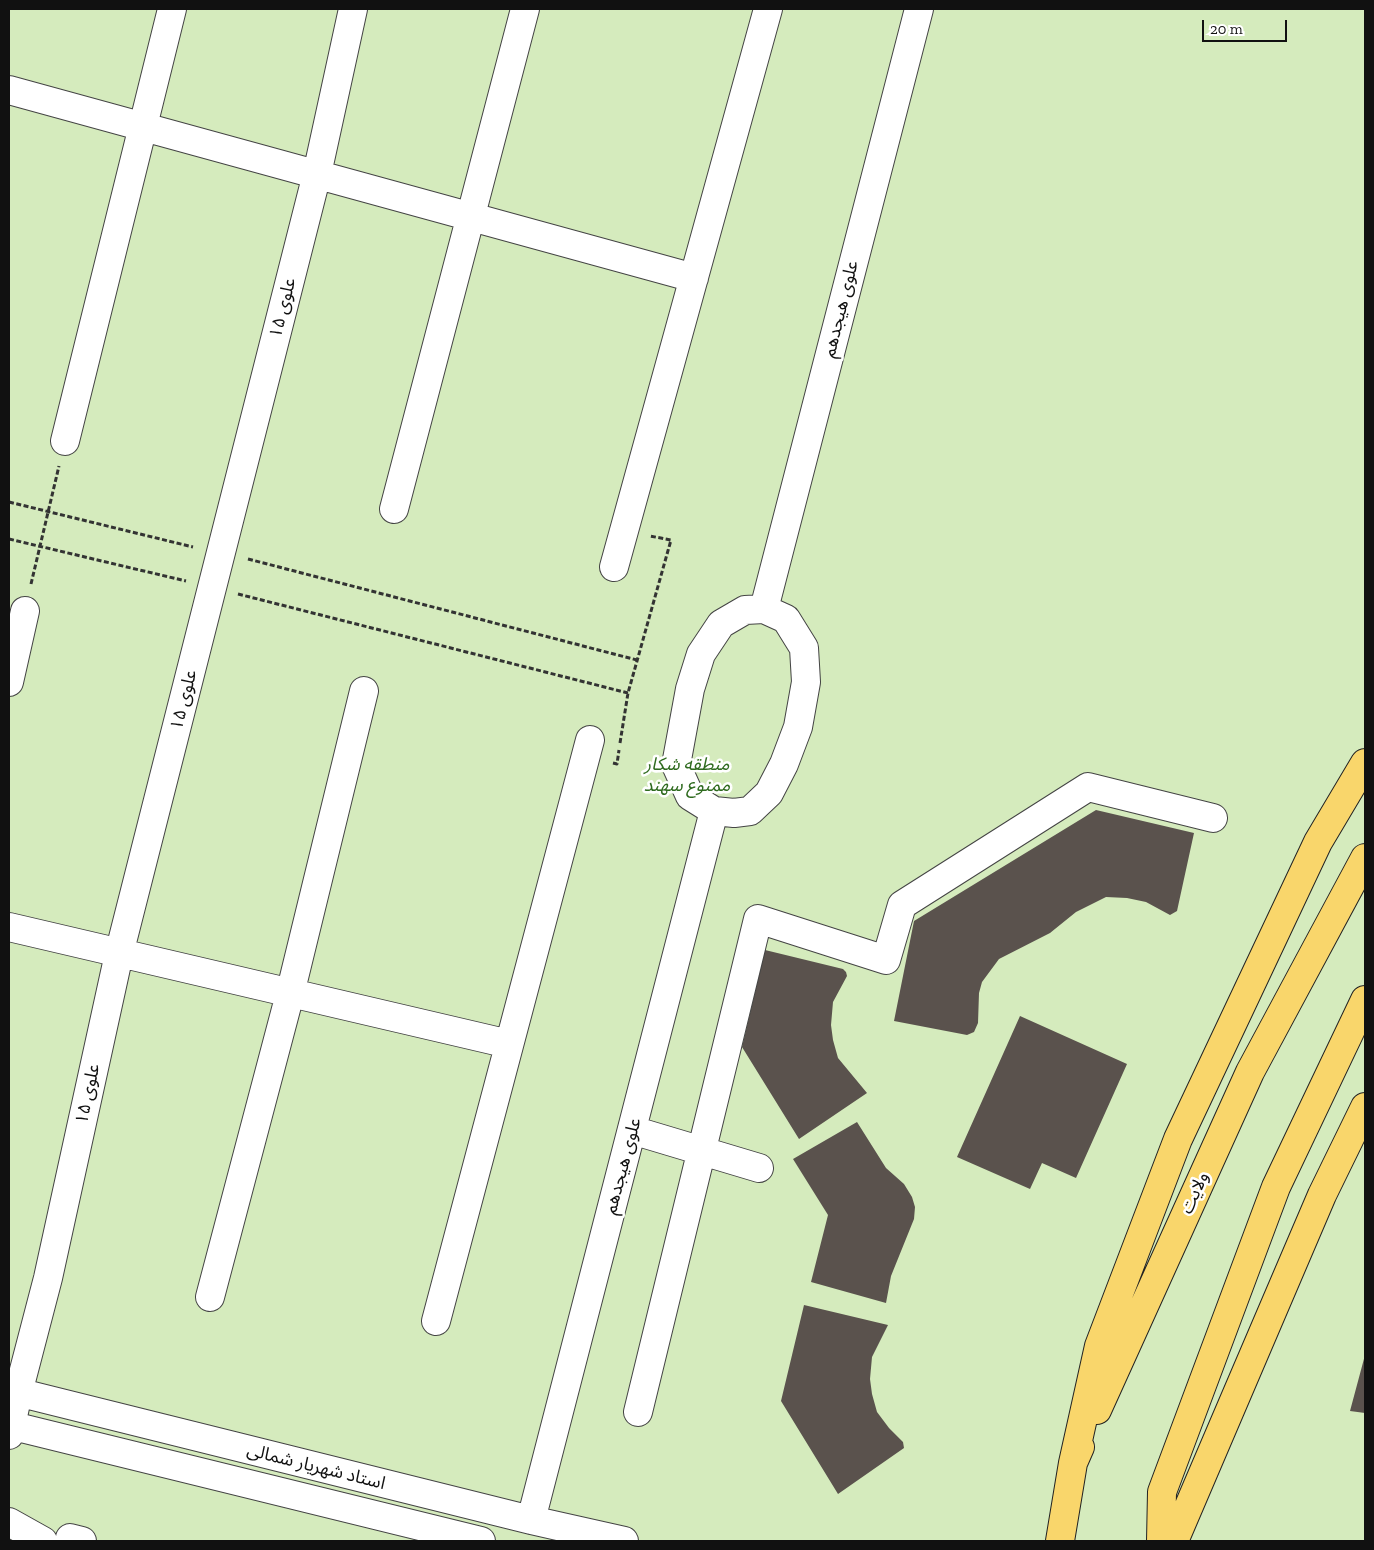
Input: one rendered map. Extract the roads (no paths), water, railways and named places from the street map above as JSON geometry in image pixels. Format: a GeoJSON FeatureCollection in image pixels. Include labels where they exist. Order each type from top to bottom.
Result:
{"type":"FeatureCollection","features":[{"type":"Feature","properties":{"kind":"main road"},"geometry":{"type":"LineString","coordinates":[[1073,1463],[1100,1346],[1178,1139],[1318,842],[1365,763]]}},
{"type":"Feature","properties":{"kind":"main road","name":"ولایت"},"geometry":{"type":"LineString","coordinates":[[1060,1541],[1073,1463],[1250,1072],[1365,858]]}},
{"type":"Feature","properties":{"kind":"main road"},"geometry":{"type":"LineString","coordinates":[[1161,1541],[1162,1492],[1273,1196],[1365,1000]]}},
{"type":"Feature","properties":{"kind":"main road"},"geometry":{"type":"LineString","coordinates":[[1174,1541],[1322,1195],[1365,1108]]}},
{"type":"Feature","properties":{"kind":"street"},"geometry":{"type":"LineString","coordinates":[[65,441],[172,9]]}},
{"type":"Feature","properties":{"kind":"street","name":"علوی ۱۵"},"geometry":{"type":"LineString","coordinates":[[10,1428],[13,1391],[48,1278],[119,954],[317,174],[353,9]]}},
{"type":"Feature","properties":{"kind":"street"},"geometry":{"type":"LineString","coordinates":[[394,509],[525,9]]}},
{"type":"Feature","properties":{"kind":"street"},"geometry":{"type":"LineString","coordinates":[[614,567],[768,9]]}},
{"type":"Feature","properties":{"kind":"street","name":"علوی هیجدهم"},"geometry":{"type":"LineString","coordinates":[[764,609],[919,9]]}},
{"type":"Feature","properties":{"kind":"street"},"geometry":{"type":"LineString","coordinates":[[9,90],[694,278]]}},
{"type":"Feature","properties":{"kind":"street"},"geometry":{"type":"LineString","coordinates":[[764,609],[786,618],[804,648],[806,682],[798,727],[784,764],[769,793],[750,811],[734,813],[714,811],[690,796],[676,765],[690,689],[701,654],[721,624],[745,610],[764,609]]}},
{"type":"Feature","properties":{"kind":"street"},"geometry":{"type":"LineString","coordinates":[[9,682],[25,612]]}},
{"type":"Feature","properties":{"kind":"street"},"geometry":{"type":"LineString","coordinates":[[210,1297],[290,994],[364,691]]}},
{"type":"Feature","properties":{"kind":"street"},"geometry":{"type":"LineString","coordinates":[[436,1321],[587,749]]}},
{"type":"Feature","properties":{"kind":"street"},"geometry":{"type":"LineString","coordinates":[[638,1412],[758,919],[886,960],[902,905],[1088,787],[1213,818]]}},
{"type":"Feature","properties":{"kind":"street","name":"علوی هیجدهم"},"geometry":{"type":"LineString","coordinates":[[531,1520],[714,811]]}},
{"type":"Feature","properties":{"kind":"street"},"geometry":{"type":"LineString","coordinates":[[9,927],[509,1044]]}},
{"type":"Feature","properties":{"kind":"street"},"geometry":{"type":"LineString","coordinates":[[632,1130],[760,1168]]}},
{"type":"Feature","properties":{"kind":"street","name":"استاد شهریار شمالی"},"geometry":{"type":"LineString","coordinates":[[13,1391],[531,1520],[624,1541]]}},
{"type":"Feature","properties":{"kind":"street","name":"استاد شهریار شمالی"},"geometry":{"type":"LineString","coordinates":[[10,1428],[481,1541]]}},
{"type":"Feature","properties":{"kind":"street"},"geometry":{"type":"LineString","coordinates":[[9,1522],[43,1541]]}},
{"type":"Feature","properties":{"kind":"park label","name":"منطقه شکار ممنوع سهند"},"geometry":{"type":"Point","coordinates":[687,775]}}]}
